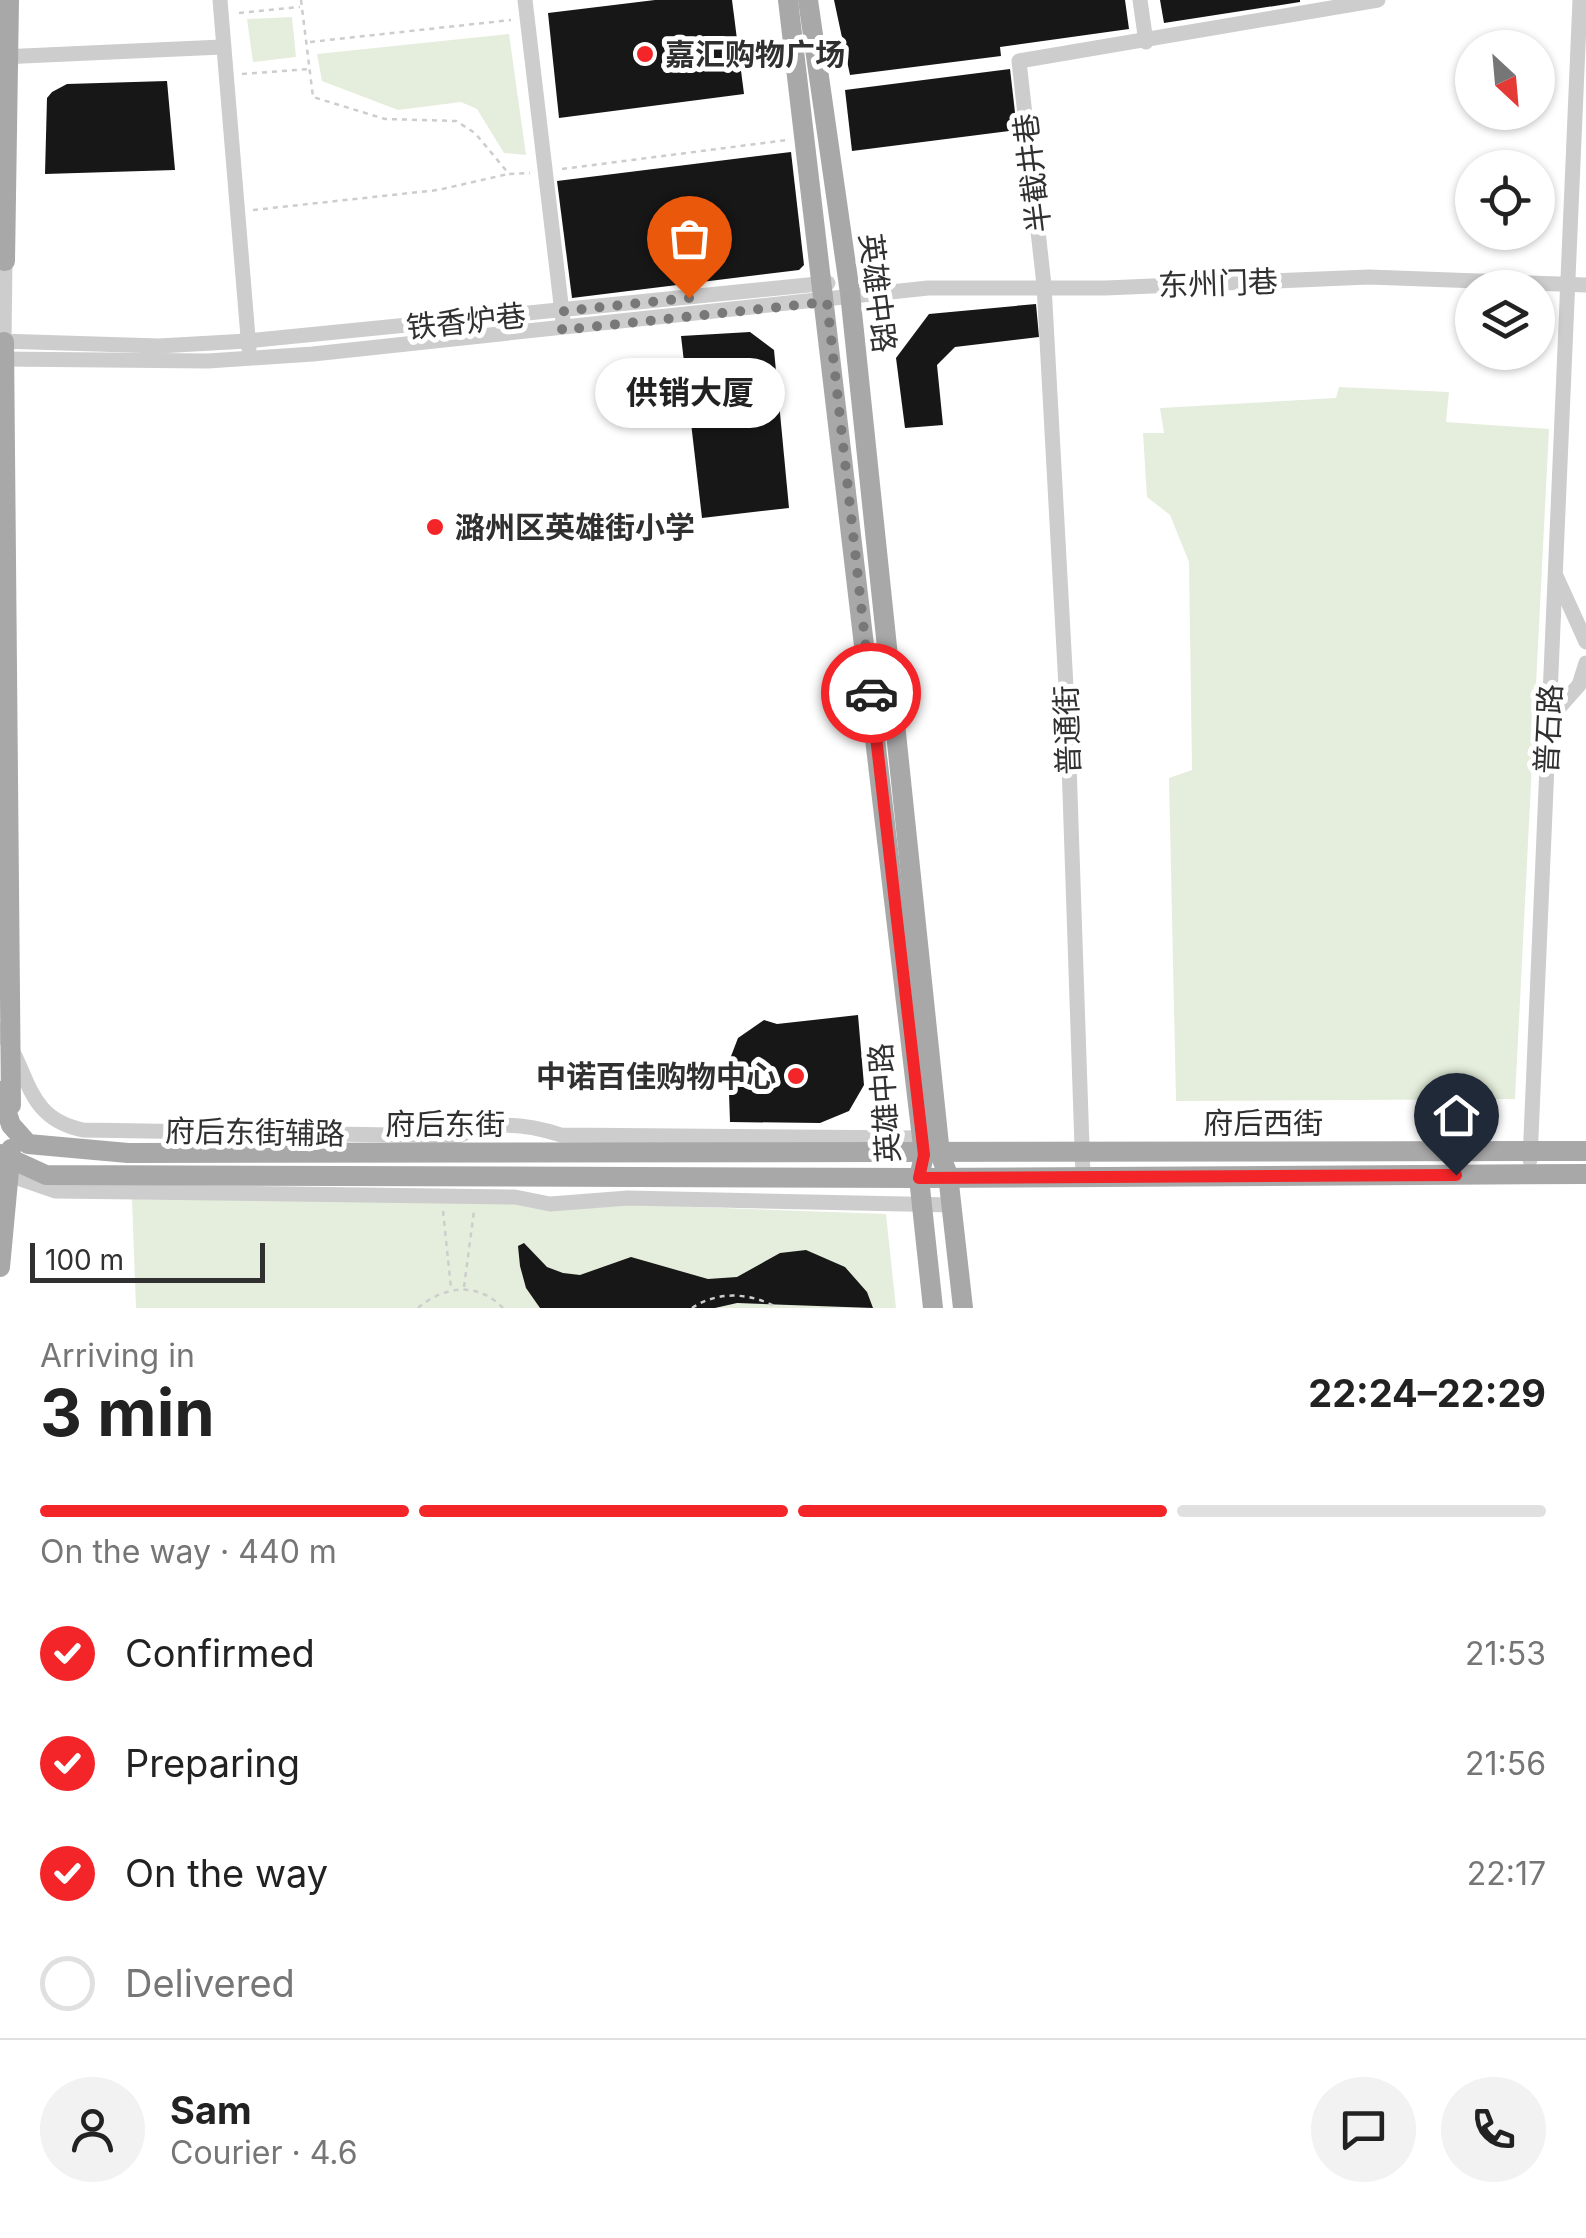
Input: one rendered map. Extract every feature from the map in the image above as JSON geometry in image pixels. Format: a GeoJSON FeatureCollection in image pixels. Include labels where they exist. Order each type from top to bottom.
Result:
{"type":"FeatureCollection","features":[{"type":"Feature","properties":{"kind":"main road"},"geometry":{"type":"LineString","coordinates":[[6,261],[4,57],[9,0]]}},
{"type":"Feature","properties":{"kind":"main road","name":"英雄中路"},"geometry":{"type":"LineString","coordinates":[[788,0],[928,1149],[948,1175],[964,1308]]}},
{"type":"Feature","properties":{"kind":"main road","name":"英雄中路"},"geometry":{"type":"LineString","coordinates":[[808,0],[850,293],[928,1149],[919,1178],[933,1308]]}},
{"type":"Feature","properties":{"kind":"main road"},"geometry":{"type":"LineString","coordinates":[[0,1267],[5,1166],[12,1125],[5,1037],[2,351]]}},
{"type":"Feature","properties":{"kind":"main road"},"geometry":{"type":"LineString","coordinates":[[0,1091],[12,1125]]}},
{"type":"Feature","properties":{"kind":"main road","name":"府后东街"},"geometry":{"type":"LineString","coordinates":[[12,1125],[28,1144],[49,1149],[128,1153],[928,1149]]}},
{"type":"Feature","properties":{"kind":"main road","name":"府后西街"},"geometry":{"type":"LineString","coordinates":[[928,1149],[1082,1154],[1586,1151]]}},
{"type":"Feature","properties":{"kind":"main road","name":"府后东街"},"geometry":{"type":"LineString","coordinates":[[5,1166],[46,1175],[948,1175]]}},
{"type":"Feature","properties":{"kind":"main road","name":"府后西街"},"geometry":{"type":"LineString","coordinates":[[948,1175],[1586,1174]]}},
{"type":"Feature","properties":{"kind":"street"},"geometry":{"type":"LineString","coordinates":[[525,0],[564,311],[562,330]]}},
{"type":"Feature","properties":{"kind":"street"},"geometry":{"type":"LineString","coordinates":[[1140,0],[1146,42],[1378,0]]}},
{"type":"Feature","properties":{"kind":"street","name":"普石路"},"geometry":{"type":"LineString","coordinates":[[1530,1174],[1556,577],[1579,284],[1580,0]]}},
{"type":"Feature","properties":{"kind":"street"},"geometry":{"type":"LineString","coordinates":[[220,7],[247,341],[252,358]]}},
{"type":"Feature","properties":{"kind":"street","name":"半截井巷"},"geometry":{"type":"LineString","coordinates":[[1044,284],[1019,61],[1146,42]]}},
{"type":"Feature","properties":{"kind":"street"},"geometry":{"type":"LineString","coordinates":[[4,57],[222,47]]}},
{"type":"Feature","properties":{"kind":"street"},"geometry":{"type":"LineString","coordinates":[[2,351],[6,261]]}},
{"type":"Feature","properties":{"kind":"street","name":"东州门巷"},"geometry":{"type":"LineString","coordinates":[[850,293],[1044,284],[1105,288],[1369,277],[1579,284]]}},
{"type":"Feature","properties":{"kind":"street","name":"普通街"},"geometry":{"type":"LineString","coordinates":[[1044,284],[1068,705],[1084,1176]]}},
{"type":"Feature","properties":{"kind":"street","name":"铁香炉巷"},"geometry":{"type":"LineString","coordinates":[[2,351],[252,358],[562,330],[826,292]]}},
{"type":"Feature","properties":{"kind":"street","name":"铁香炉巷"},"geometry":{"type":"LineString","coordinates":[[2,351],[247,341],[564,311],[850,293]]}},
{"type":"Feature","properties":{"kind":"street"},"geometry":{"type":"LineString","coordinates":[[1556,577],[1586,642]]}},
{"type":"Feature","properties":{"kind":"street"},"geometry":{"type":"LineString","coordinates":[[1549,720],[1580,685],[1586,663]]}},
{"type":"Feature","properties":{"kind":"street","name":"府后东街辅路"},"geometry":{"type":"LineString","coordinates":[[5,1037],[38,1106],[56,1124],[82,1130],[458,1136],[476,1127],[533,1126],[561,1135],[928,1149]]}},
{"type":"Feature","properties":{"kind":"street","name":"府后东街辅路"},"geometry":{"type":"LineString","coordinates":[[5,1166],[55,1191],[474,1196],[550,1204],[628,1198],[952,1205]]}},
{"type":"Feature","properties":{"kind":"path"},"geometry":{"type":"LineString","coordinates":[[301,0],[313,97],[385,119],[456,120],[476,132],[509,174]]}},
{"type":"Feature","properties":{"kind":"path"},"geometry":{"type":"LineString","coordinates":[[220,7],[302,6]]}},
{"type":"Feature","properties":{"kind":"path"},"geometry":{"type":"LineString","coordinates":[[308,42],[527,18]]}},
{"type":"Feature","properties":{"kind":"path"},"geometry":{"type":"LineString","coordinates":[[224,75],[310,69]]}},
{"type":"Feature","properties":{"kind":"path"},"geometry":{"type":"LineString","coordinates":[[236,212],[438,190],[509,174],[804,138]]}},
{"type":"Feature","properties":{"kind":"path"},"geometry":{"type":"LineString","coordinates":[[443,1196],[451,1290]]}},
{"type":"Feature","properties":{"kind":"path"},"geometry":{"type":"LineString","coordinates":[[464,1289],[474,1234],[474,1196]]}},
{"type":"Feature","properties":{"kind":"path"},"geometry":{"type":"LineString","coordinates":[[418,1308],[451,1290],[464,1289],[489,1295],[504,1308]]}},
{"type":"Feature","properties":{"kind":"path"},"geometry":{"type":"LineString","coordinates":[[692,1308],[703,1301],[741,1294],[778,1308]]}},
{"type":"Feature","properties":{"kind":"green space"},"geometry":{"type":"Polygon","coordinates":[[[292,17],[296,57],[253,62],[247,19],[292,17]]]}},
{"type":"Feature","properties":{"kind":"green space"},"geometry":{"type":"Polygon","coordinates":[[[509,34],[526,155],[504,153],[477,109],[461,102],[398,110],[322,81],[317,54],[509,34]]]}},
{"type":"Feature","properties":{"kind":"green space"},"geometry":{"type":"Polygon","coordinates":[[[1339,387],[1449,392],[1446,422],[1549,429],[1515,1099],[1176,1101],[1169,778],[1192,770],[1189,562],[1170,515],[1147,497],[1143,433],[1164,433],[1160,408],[1336,398],[1339,387]]]}},
{"type":"Feature","properties":{"kind":"green space"},"geometry":{"type":"Polygon","coordinates":[[[132,1199],[613,1204],[886,1214],[896,1308],[136,1308],[132,1199]]]}},
{"type":"Feature","properties":{"kind":"building","name":"嘉汇购物广场"},"geometry":{"type":"Polygon","coordinates":[[[655,0],[732,0],[744,94],[559,118],[548,13],[655,0]]]}},
{"type":"Feature","properties":{"kind":"building"},"geometry":{"type":"Polygon","coordinates":[[[834,0],[1125,0],[1129,29],[1000,47],[1001,56],[850,75],[834,0]]]}},
{"type":"Feature","properties":{"kind":"building"},"geometry":{"type":"Polygon","coordinates":[[[1160,0],[1300,0],[1300,2],[1164,23],[1160,0]]]}},
{"type":"Feature","properties":{"kind":"building"},"geometry":{"type":"Polygon","coordinates":[[[1010,69],[1017,130],[852,151],[845,90],[1010,69]]]}},
{"type":"Feature","properties":{"kind":"building"},"geometry":{"type":"Polygon","coordinates":[[[167,81],[175,170],[45,174],[47,98],[52,92],[67,84],[167,81]]]}},
{"type":"Feature","properties":{"kind":"building"},"geometry":{"type":"Polygon","coordinates":[[[791,152],[804,265],[799,270],[572,298],[557,181],[791,152]]]}},
{"type":"Feature","properties":{"kind":"building"},"geometry":{"type":"Polygon","coordinates":[[[1036,304],[1039,337],[955,347],[937,365],[943,425],[905,428],[896,358],[929,314],[1036,304]]]}},
{"type":"Feature","properties":{"kind":"building"},"geometry":{"type":"Polygon","coordinates":[[[750,332],[774,350],[789,508],[702,518],[681,336],[750,332]]]}},
{"type":"Feature","properties":{"kind":"building","name":"中诺百佳购物中心"},"geometry":{"type":"Polygon","coordinates":[[[858,1015],[864,1085],[849,1111],[820,1123],[730,1122],[728,1064],[738,1038],[764,1020],[777,1024],[858,1015]]]}},
{"type":"Feature","properties":{"kind":"building"},"geometry":{"type":"Polygon","coordinates":[[[524,1243],[547,1267],[563,1273],[580,1275],[631,1257],[708,1279],[737,1277],[780,1253],[806,1250],[845,1267],[867,1292],[873,1308],[737,1303],[715,1308],[540,1308],[526,1288],[520,1266],[518,1246],[524,1243]]]}},
{"type":"Feature","properties":{"kind":"way so far"},"geometry":{"type":"LineString","coordinates":[[689,298],[564,311],[562,330],[827,302],[871,693]]}},
{"type":"Feature","properties":{"kind":"place","name":"嘉汇购物广场"},"geometry":{"type":"Point","coordinates":[645,54]}},
{"type":"Feature","properties":{"kind":"place","name":"供销大厦"},"geometry":{"type":"Point","coordinates":[689,298]}},
{"type":"Feature","properties":{"kind":"place","name":"潞州区英雄街小学"},"geometry":{"type":"Point","coordinates":[435,527]}},
{"type":"Feature","properties":{"kind":"place","name":"中诺百佳购物中心"},"geometry":{"type":"Point","coordinates":[796,1076]}},
{"type":"Feature","properties":{"kind":"route"},"geometry":{"type":"LineString","coordinates":[[871,693],[924,1155],[919,1178],[1456,1175]]}}]}
